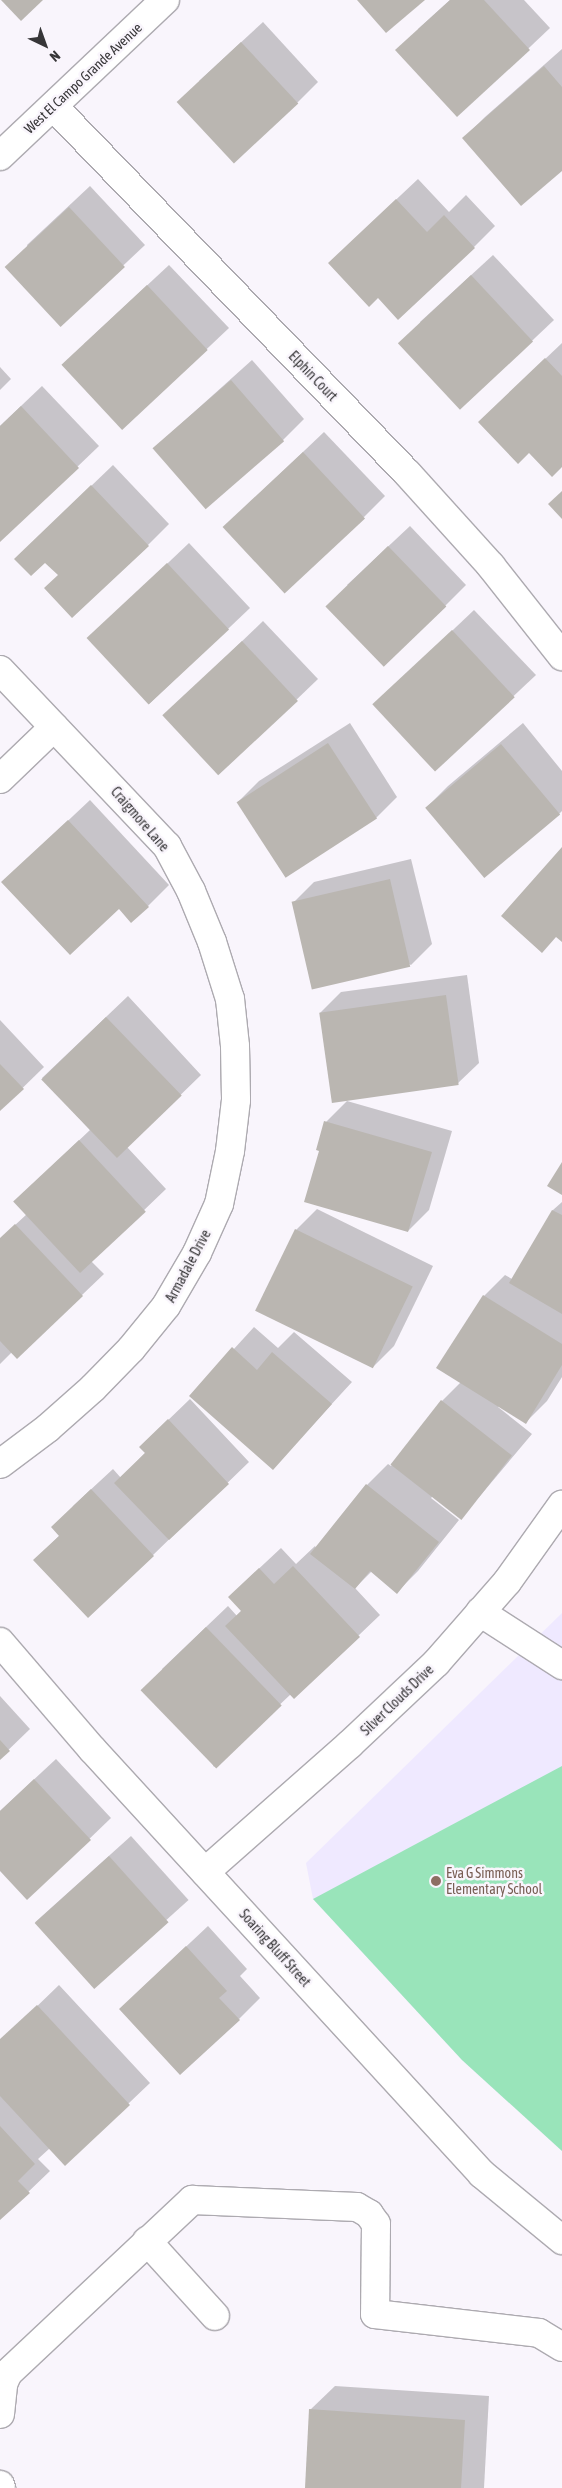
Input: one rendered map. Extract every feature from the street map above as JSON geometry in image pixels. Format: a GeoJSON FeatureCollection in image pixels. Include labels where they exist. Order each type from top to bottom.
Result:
{"type":"FeatureCollection","features":[{"type":"Feature","properties":{"kind":"street","name":"West El Campo Grande Avenue"},"geometry":{"type":"LineString","coordinates":[[0,156],[165,0]]}},
{"type":"Feature","properties":{"kind":"street","name":"Elphin Court"},"geometry":{"type":"LineString","coordinates":[[53,106],[408,474],[491,566],[562,656]]}},
{"type":"Feature","properties":{"kind":"street","name":"Craigmore Lane"},"geometry":{"type":"LineString","coordinates":[[0,670],[167,846],[191,891],[212,942],[230,999]]}},
{"type":"Feature","properties":{"kind":"street"},"geometry":{"type":"LineString","coordinates":[[0,779],[54,727]]}},
{"type":"Feature","properties":{"kind":"street","name":"Armadale Drive"},"geometry":{"type":"LineString","coordinates":[[0,1464],[48,1428],[131,1349],[166,1306],[197,1253],[219,1204],[235,1109],[235,1046],[230,999]]}},
{"type":"Feature","properties":{"kind":"street","name":"Silver Clouds Drive"},"geometry":{"type":"LineString","coordinates":[[205,1872],[350,1744],[436,1663],[507,1582],[562,1504]]}},
{"type":"Feature","properties":{"kind":"street"},"geometry":{"type":"LineString","coordinates":[[480,1612],[562,1665]]}},
{"type":"Feature","properties":{"kind":"street","name":"Soaring Bluff Street"},"geometry":{"type":"LineString","coordinates":[[0,1642],[92,1749],[482,2174],[562,2240]]}},
{"type":"Feature","properties":{"kind":"street"},"geometry":{"type":"LineString","coordinates":[[0,2414],[3,2384],[8,2373],[192,2200],[357,2207],[369,2214],[376,2224],[375,2314],[539,2333],[562,2347]]}},
{"type":"Feature","properties":{"kind":"street"},"geometry":{"type":"LineString","coordinates":[[147,2241],[215,2316]]}},
{"type":"Feature","properties":{"kind":"shaded area","name":"Eva G Simmons Elementary School"},"geometry":{"type":"Polygon","coordinates":[[[562,1613],[562,2151],[462,2060],[313,1899],[306,1863],[562,1613]]]}},
{"type":"Feature","properties":{"kind":"green space","name":"Eva G Simmons Elementary School"},"geometry":{"type":"Polygon","coordinates":[[[562,1766],[562,2151],[462,2060],[313,1899],[562,1766]]]}},
{"type":"Feature","properties":{"kind":"building"},"geometry":{"type":"Polygon","coordinates":[[[1,0],[43,0],[21,21],[1,0]]]}},
{"type":"Feature","properties":{"kind":"building"},"geometry":{"type":"Polygon","coordinates":[[[357,0],[425,0],[386,33],[357,0]]]}},
{"type":"Feature","properties":{"kind":"building"},"geometry":{"type":"Polygon","coordinates":[[[450,0],[484,0],[530,50],[457,117],[395,50],[450,0]]]}},
{"type":"Feature","properties":{"kind":"building"},"geometry":{"type":"Polygon","coordinates":[[[241,42],[298,103],[234,163],[177,102],[241,42]]]}},
{"type":"Feature","properties":{"kind":"building"},"geometry":{"type":"Polygon","coordinates":[[[544,66],[562,87],[562,171],[521,206],[462,138],[544,66]]]}},
{"type":"Feature","properties":{"kind":"building"},"geometry":{"type":"Polygon","coordinates":[[[396,199],[427,232],[444,215],[475,248],[398,320],[378,298],[369,307],[328,263],[396,199]]]}},
{"type":"Feature","properties":{"kind":"building"},"geometry":{"type":"Polygon","coordinates":[[[69,207],[125,267],[61,327],[5,267],[69,207]]]}},
{"type":"Feature","properties":{"kind":"building"},"geometry":{"type":"Polygon","coordinates":[[[471,275],[533,342],[460,410],[398,343],[471,275]]]}},
{"type":"Feature","properties":{"kind":"building"},"geometry":{"type":"Polygon","coordinates":[[[147,285],[208,350],[122,430],[61,365],[147,285]]]}},
{"type":"Feature","properties":{"kind":"building"},"geometry":{"type":"Polygon","coordinates":[[[545,358],[562,376],[562,467],[552,477],[529,453],[518,464],[478,422],[545,358]]]}},
{"type":"Feature","properties":{"kind":"building"},"geometry":{"type":"Polygon","coordinates":[[[231,380],[284,441],[206,509],[153,448],[231,380]]]}},
{"type":"Feature","properties":{"kind":"building"},"geometry":{"type":"Polygon","coordinates":[[[21,406],[79,468],[0,542],[0,426],[21,406]]]}},
{"type":"Feature","properties":{"kind":"building"},"geometry":{"type":"Polygon","coordinates":[[[303,452],[365,519],[285,594],[223,527],[303,452]]]}},
{"type":"Feature","properties":{"kind":"building"},"geometry":{"type":"Polygon","coordinates":[[[91,485],[149,546],[72,618],[44,588],[58,575],[45,563],[31,576],[14,559],[91,485]]]}},
{"type":"Feature","properties":{"kind":"building"},"geometry":{"type":"Polygon","coordinates":[[[562,491],[562,519],[548,504],[562,491]]]}},
{"type":"Feature","properties":{"kind":"building"},"geometry":{"type":"Polygon","coordinates":[[[388,546],[446,606],[384,667],[325,606],[388,546]]]}},
{"type":"Feature","properties":{"kind":"building"},"geometry":{"type":"Polygon","coordinates":[[[167,563],[229,630],[149,705],[87,638],[167,563]]]}},
{"type":"Feature","properties":{"kind":"building"},"geometry":{"type":"Polygon","coordinates":[[[452,630],[515,697],[435,772],[372,704],[452,630]]]}},
{"type":"Feature","properties":{"kind":"building"},"geometry":{"type":"Polygon","coordinates":[[[242,641],[298,701],[218,775],[162,715],[242,641]]]}},
{"type":"Feature","properties":{"kind":"building"},"geometry":{"type":"Polygon","coordinates":[[[328,743],[377,818],[286,878],[237,802],[328,743]]]}},
{"type":"Feature","properties":{"kind":"building"},"geometry":{"type":"Polygon","coordinates":[[[501,744],[560,814],[484,878],[425,808],[501,744]]]}},
{"type":"Feature","properties":{"kind":"building"},"geometry":{"type":"Polygon","coordinates":[[[68,820],[149,907],[131,923],[119,909],[70,955],[1,882],[68,820]]]}},
{"type":"Feature","properties":{"kind":"building"},"geometry":{"type":"Polygon","coordinates":[[[562,847],[562,942],[556,937],[542,953],[501,916],[562,847]]]}},
{"type":"Feature","properties":{"kind":"building"},"geometry":{"type":"Polygon","coordinates":[[[390,879],[410,967],[312,989],[292,902],[390,879]]]}},
{"type":"Feature","properties":{"kind":"building"},"geometry":{"type":"Polygon","coordinates":[[[446,995],[459,1085],[332,1103],[319,1013],[446,995]]]}},
{"type":"Feature","properties":{"kind":"building"},"geometry":{"type":"Polygon","coordinates":[[[106,1017],[182,1095],[117,1158],[41,1080],[106,1017]]]}},
{"type":"Feature","properties":{"kind":"building"},"geometry":{"type":"Polygon","coordinates":[[[0,1064],[24,1089],[0,1111],[0,1064]]]}},
{"type":"Feature","properties":{"kind":"building"},"geometry":{"type":"Polygon","coordinates":[[[324,1121],[432,1152],[408,1232],[304,1202],[319,1151],[316,1150],[324,1121]]]}},
{"type":"Feature","properties":{"kind":"building"},"geometry":{"type":"Polygon","coordinates":[[[79,1140],[146,1212],[80,1273],[13,1201],[79,1140]]]}},
{"type":"Feature","properties":{"kind":"building"},"geometry":{"type":"Polygon","coordinates":[[[562,1162],[562,1195],[547,1186],[562,1162]]]}},
{"type":"Feature","properties":{"kind":"building"},"geometry":{"type":"Polygon","coordinates":[[[552,1210],[562,1215],[562,1314],[509,1283],[552,1210]]]}},
{"type":"Feature","properties":{"kind":"building"},"geometry":{"type":"Polygon","coordinates":[[[15,1224],[83,1296],[17,1359],[0,1341],[0,1238],[15,1224]]]}},
{"type":"Feature","properties":{"kind":"building"},"geometry":{"type":"Polygon","coordinates":[[[295,1229],[413,1286],[373,1368],[255,1311],[295,1229]]]}},
{"type":"Feature","properties":{"kind":"building"},"geometry":{"type":"Polygon","coordinates":[[[483,1295],[562,1344],[562,1365],[526,1424],[436,1368],[483,1295]]]}},
{"type":"Feature","properties":{"kind":"building"},"geometry":{"type":"Polygon","coordinates":[[[232,1347],[257,1370],[272,1352],[332,1404],[273,1470],[189,1396],[232,1347]]]}},
{"type":"Feature","properties":{"kind":"building"},"geometry":{"type":"Polygon","coordinates":[[[441,1400],[512,1455],[461,1520],[391,1465],[441,1400]]]}},
{"type":"Feature","properties":{"kind":"building"},"geometry":{"type":"Polygon","coordinates":[[[168,1419],[229,1484],[169,1540],[114,1483],[145,1453],[139,1447],[168,1419]]]}},
{"type":"Feature","properties":{"kind":"building"},"geometry":{"type":"Polygon","coordinates":[[[366,1484],[439,1542],[397,1594],[370,1571],[355,1589],[310,1554],[366,1484]]]}},
{"type":"Feature","properties":{"kind":"building"},"geometry":{"type":"Polygon","coordinates":[[[91,1489],[154,1556],[88,1618],[33,1560],[59,1536],[51,1527],[91,1489]]]}},
{"type":"Feature","properties":{"kind":"building"},"geometry":{"type":"Polygon","coordinates":[[[293,1566],[360,1637],[294,1699],[225,1626],[241,1611],[228,1597],[259,1568],[274,1584],[293,1566]]]}},
{"type":"Feature","properties":{"kind":"building"},"geometry":{"type":"Polygon","coordinates":[[[206,1627],[282,1705],[216,1769],[141,1690],[206,1627]]]}},
{"type":"Feature","properties":{"kind":"building"},"geometry":{"type":"Polygon","coordinates":[[[0,1740],[10,1751],[0,1760],[0,1740]]]}},
{"type":"Feature","properties":{"kind":"building"},"geometry":{"type":"Polygon","coordinates":[[[34,1779],[91,1840],[27,1900],[0,1871],[0,1811],[34,1779]]]}},
{"type":"Feature","properties":{"kind":"building"},"geometry":{"type":"Polygon","coordinates":[[[109,1856],[169,1922],[94,1989],[35,1923],[109,1856]]]}},
{"type":"Feature","properties":{"kind":"building"},"geometry":{"type":"Polygon","coordinates":[[[186,1946],[227,1991],[219,1998],[240,2020],[180,2075],[119,2009],[186,1946]]]}},
{"type":"Feature","properties":{"kind":"building"},"geometry":{"type":"Polygon","coordinates":[[[37,2005],[130,2105],[65,2166],[0,2096],[0,2039],[37,2005]]]}},
{"type":"Feature","properties":{"kind":"building"},"geometry":{"type":"Polygon","coordinates":[[[0,2126],[35,2164],[18,2181],[30,2193],[0,2220],[0,2126]]]}},
{"type":"Feature","properties":{"kind":"building"},"geometry":{"type":"Polygon","coordinates":[[[309,2409],[465,2420],[461,2488],[305,2488],[309,2409]]]}},
{"type":"Feature","properties":{"kind":"place","name":"Eva G Simmons Elementary School"},"geometry":{"type":"Point","coordinates":[436,1881]}}]}
